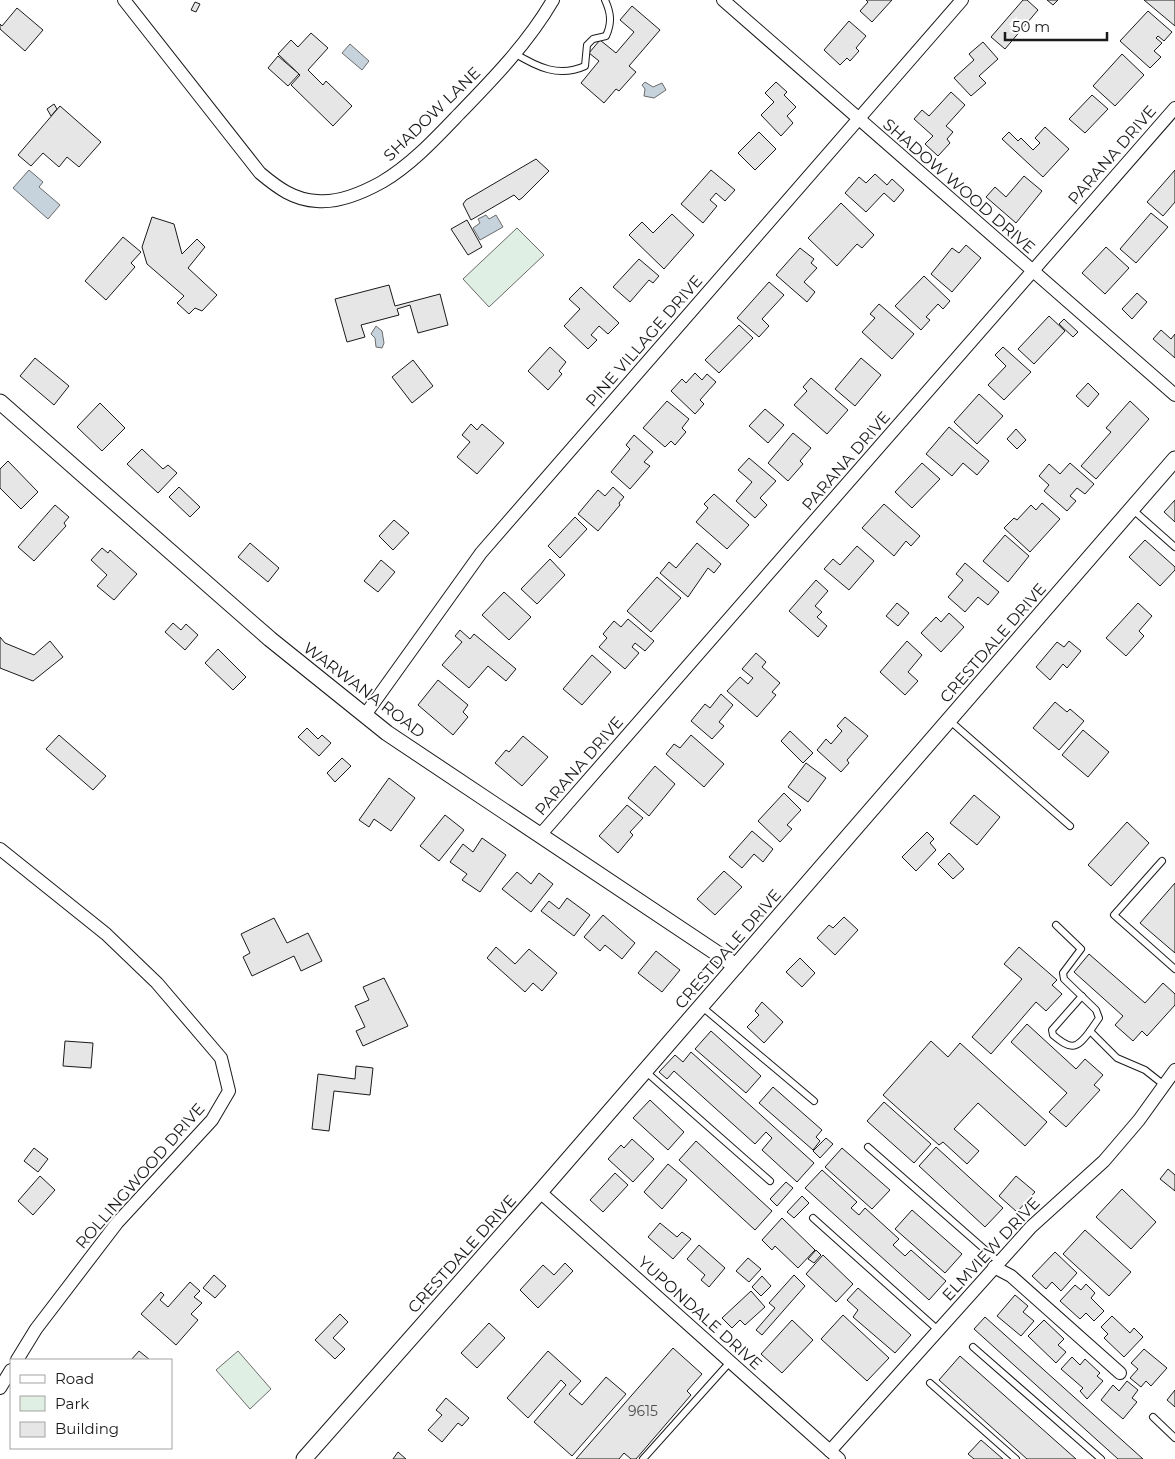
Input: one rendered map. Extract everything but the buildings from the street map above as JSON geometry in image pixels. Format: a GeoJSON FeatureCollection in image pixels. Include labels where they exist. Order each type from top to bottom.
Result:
{"type":"FeatureCollection","features":[{"type":"Feature","properties":{"kind":"street","name":"SHADOW LANE"},"geometry":{"type":"LineString","coordinates":[[124,0],[260,173],[277,187],[294,197],[318,202],[363,191],[383,182],[404,165],[443,131],[514,53],[553,0]]}},
{"type":"Feature","properties":{"kind":"street","name":"SHADOW WOOD DRIVE"},"geometry":{"type":"LineString","coordinates":[[723,0],[1175,395]]}},
{"type":"Feature","properties":{"kind":"street","name":"PINE VILLAGE DRIVE"},"geometry":{"type":"LineString","coordinates":[[365,715],[481,553],[962,0]]}},
{"type":"Feature","properties":{"kind":"street","name":"PARANA DRIVE"},"geometry":{"type":"LineString","coordinates":[[541,834],[1175,108]]}},
{"type":"Feature","properties":{"kind":"street","name":"WARWANA ROAD"},"geometry":{"type":"LineString","coordinates":[[0,402],[270,639],[387,733],[541,834],[736,966]]}},
{"type":"Feature","properties":{"kind":"street","name":"CRESTDALE DRIVE"},"geometry":{"type":"LineString","coordinates":[[304,1459],[540,1192],[1175,459]]}},
{"type":"Feature","properties":{"kind":"street","name":"ROLLINGWOOD DRIVE"},"geometry":{"type":"LineString","coordinates":[[0,849],[106,934],[157,983],[220,1058],[228,1091],[212,1120],[117,1223],[36,1329],[18,1359]]}},
{"type":"Feature","properties":{"kind":"street","name":"ELMVIEW DRIVE"},"geometry":{"type":"LineString","coordinates":[[834,1455],[938,1330],[996,1264],[1031,1227],[1104,1161],[1139,1120],[1175,1070]]}},
{"type":"Feature","properties":{"kind":"street","name":"YUPONDALE DRIVE"},"geometry":{"type":"LineString","coordinates":[[540,1192],[834,1455]]}},
{"type":"Feature","properties":{"kind":"street"},"geometry":{"type":"LineString","coordinates":[[996,1264],[1120,1373]]}},
{"type":"Feature","properties":{"kind":"street"},"geometry":{"type":"LineString","coordinates":[[0,1388],[10,1372]]}},
{"type":"Feature","properties":{"kind":"lane"},"geometry":{"type":"LineString","coordinates":[[514,53],[534,65],[550,70],[564,71],[585,66],[587,46],[593,39],[606,36],[611,25],[609,10],[605,0]]}},
{"type":"Feature","properties":{"kind":"lane"},"geometry":{"type":"LineString","coordinates":[[1132,509],[1175,547]]}},
{"type":"Feature","properties":{"kind":"lane"},"geometry":{"type":"LineString","coordinates":[[949,720],[1070,826]]}},
{"type":"Feature","properties":{"kind":"lane"},"geometry":{"type":"LineString","coordinates":[[1162,861],[1114,915],[1175,969]]}},
{"type":"Feature","properties":{"kind":"lane"},"geometry":{"type":"LineString","coordinates":[[1056,925],[1081,949],[1062,973],[1064,979],[1082,996],[1096,1010],[1099,1018],[1082,1041],[1074,1046],[1066,1046],[1053,1035],[1052,1030],[1082,996]]}},
{"type":"Feature","properties":{"kind":"lane"},"geometry":{"type":"LineString","coordinates":[[701,1006],[814,1101]]}},
{"type":"Feature","properties":{"kind":"lane"},"geometry":{"type":"LineString","coordinates":[[1090,1031],[1117,1058],[1145,1070],[1164,1085]]}},
{"type":"Feature","properties":{"kind":"lane"},"geometry":{"type":"LineString","coordinates":[[645,1071],[770,1181]]}},
{"type":"Feature","properties":{"kind":"lane"},"geometry":{"type":"LineString","coordinates":[[868,1147],[996,1264]]}},
{"type":"Feature","properties":{"kind":"lane"},"geometry":{"type":"LineString","coordinates":[[813,1218],[938,1330]]}},
{"type":"Feature","properties":{"kind":"lane"},"geometry":{"type":"LineString","coordinates":[[973,1348],[1101,1459]]}},
{"type":"Feature","properties":{"kind":"lane"},"geometry":{"type":"LineString","coordinates":[[644,1459],[730,1362]]}},
{"type":"Feature","properties":{"kind":"lane"},"geometry":{"type":"LineString","coordinates":[[930,1383],[1016,1459]]}},
{"type":"Feature","properties":{"kind":"lane"},"geometry":{"type":"LineString","coordinates":[[1153,1417],[1175,1438]]}},
{"type":"Feature","properties":{"kind":"green space"},"geometry":{"type":"Polygon","coordinates":[[[517,228],[544,255],[489,307],[463,279],[517,228]]]}},
{"type":"Feature","properties":{"kind":"green space"},"geometry":{"type":"Polygon","coordinates":[[[238,1351],[271,1389],[250,1409],[216,1370],[238,1351]]]}},
{"type":"Feature","properties":{"kind":"shaded area"},"geometry":{"type":"Polygon","coordinates":[[[350,44],[369,61],[362,70],[342,53],[350,44]]]}},
{"type":"Feature","properties":{"kind":"shaded area"},"geometry":{"type":"Polygon","coordinates":[[[645,82],[653,87],[662,83],[666,90],[654,98],[644,96],[645,89],[642,85],[645,82]]]}},
{"type":"Feature","properties":{"kind":"shaded area"},"geometry":{"type":"Polygon","coordinates":[[[29,170],[43,182],[39,187],[60,205],[48,219],[13,188],[29,170]]]}},
{"type":"Feature","properties":{"kind":"shaded area"},"geometry":{"type":"Polygon","coordinates":[[[486,215],[489,219],[496,215],[503,227],[480,240],[473,228],[480,223],[478,219],[486,215]]]}},
{"type":"Feature","properties":{"kind":"shaded area"},"geometry":{"type":"Polygon","coordinates":[[[376,326],[382,331],[384,343],[382,348],[376,347],[375,338],[371,334],[376,326]]]}}]}
